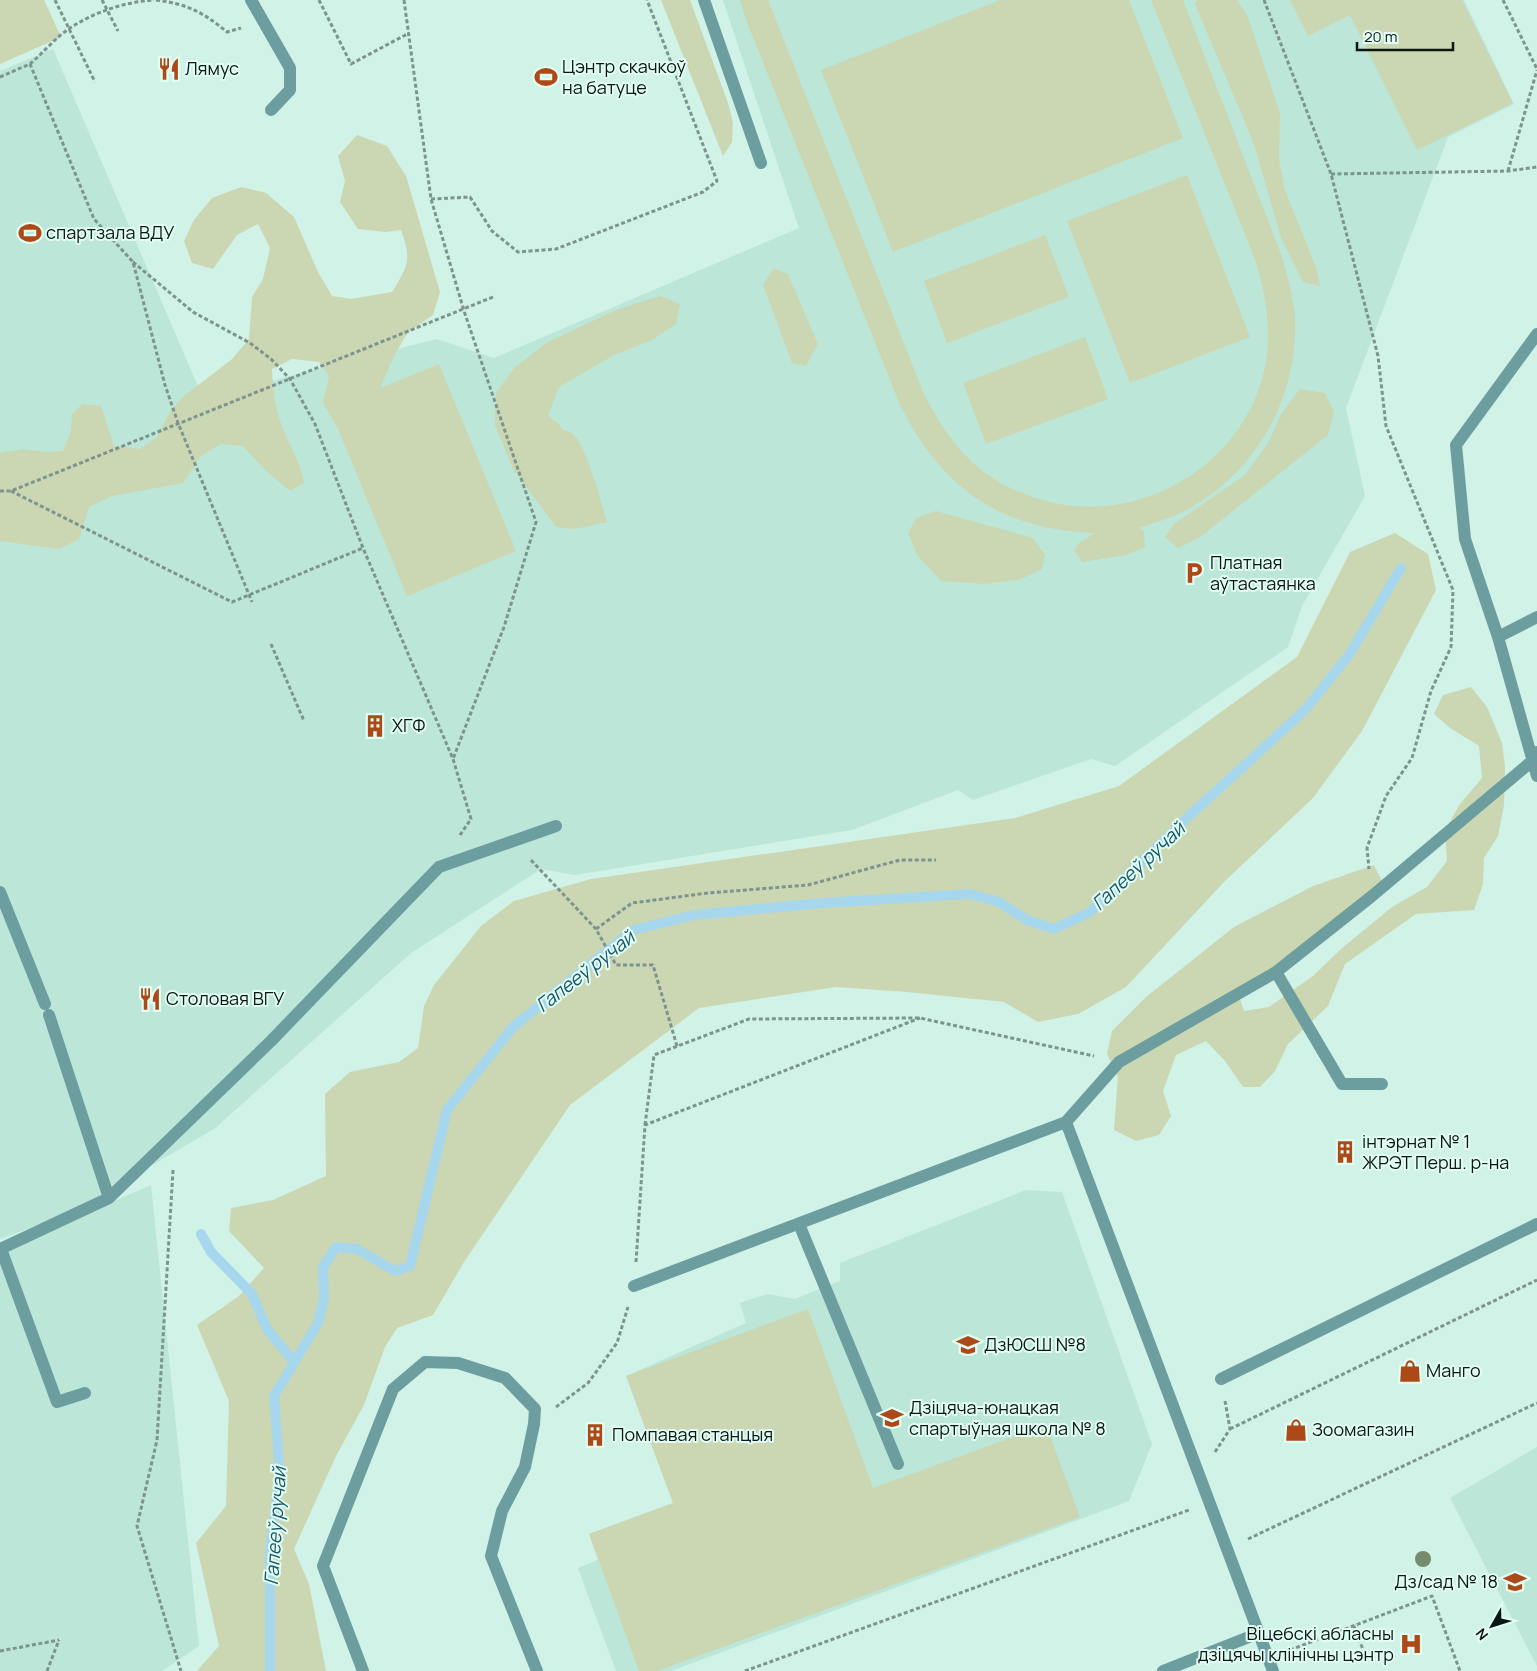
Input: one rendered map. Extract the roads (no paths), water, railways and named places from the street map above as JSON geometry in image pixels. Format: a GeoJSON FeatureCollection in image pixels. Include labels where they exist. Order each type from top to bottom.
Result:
{"type":"FeatureCollection","features":[{"type":"Feature","properties":{"kind":"lane"},"geometry":{"type":"LineString","coordinates":[[251,0],[265,21],[290,68],[290,90],[271,110]]}},
{"type":"Feature","properties":{"kind":"lane"},"geometry":{"type":"LineString","coordinates":[[704,0],[761,163]]}},
{"type":"Feature","properties":{"kind":"lane"},"geometry":{"type":"LineString","coordinates":[[1537,334],[1456,445],[1465,539],[1498,637],[1534,757],[1537,776]]}},
{"type":"Feature","properties":{"kind":"lane"},"geometry":{"type":"LineString","coordinates":[[1498,637],[1537,617]]}},
{"type":"Feature","properties":{"kind":"lane"},"geometry":{"type":"LineString","coordinates":[[634,1286],[1066,1122],[1119,1062],[1276,972],[1372,896],[1534,757]]}},
{"type":"Feature","properties":{"kind":"lane"},"geometry":{"type":"LineString","coordinates":[[85,1394],[57,1402],[0,1249],[110,1198],[271,1041],[439,867],[556,826]]}},
{"type":"Feature","properties":{"kind":"lane"},"geometry":{"type":"LineString","coordinates":[[0,892],[47,1009],[110,1198]]}},
{"type":"Feature","properties":{"kind":"lane"},"geometry":{"type":"LineString","coordinates":[[1276,972],[1342,1084],[1382,1084]]}},
{"type":"Feature","properties":{"kind":"lane"},"geometry":{"type":"LineString","coordinates":[[1066,1122],[1273,1671]]}},
{"type":"Feature","properties":{"kind":"lane"},"geometry":{"type":"LineString","coordinates":[[799,1224],[898,1464]]}},
{"type":"Feature","properties":{"kind":"lane"},"geometry":{"type":"LineString","coordinates":[[1221,1379],[1537,1224]]}},
{"type":"Feature","properties":{"kind":"lane"},"geometry":{"type":"LineString","coordinates":[[363,1671],[323,1566],[393,1389],[425,1362],[458,1363],[505,1378],[534,1409],[534,1424],[525,1467],[502,1511],[491,1556],[537,1671]]}},
{"type":"Feature","properties":{"kind":"lane"},"geometry":{"type":"LineString","coordinates":[[1163,1671],[1259,1633]]}},
{"type":"Feature","properties":{"kind":"waterway","name":"Гапееў ручай"},"geometry":{"type":"LineString","coordinates":[[270,1671],[270,1550],[280,1476],[274,1396],[318,1323],[324,1298],[323,1267],[336,1247],[357,1249],[395,1271],[410,1266],[447,1110],[513,1027],[633,930],[694,915],[822,903],[970,894],[999,902],[1027,920],[1054,929],[1090,912],[1189,816],[1305,710],[1349,655],[1401,568]]}},
{"type":"Feature","properties":{"kind":"waterway"},"geometry":{"type":"LineString","coordinates":[[201,1234],[211,1252],[252,1294],[267,1329],[294,1362]]}},
{"type":"Feature","properties":{"kind":"place","name":"Лямус"},"geometry":{"type":"Point","coordinates":[169,69]}},
{"type":"Feature","properties":{"kind":"place","name":"Цэнтр скачкоў на батуце"},"geometry":{"type":"Point","coordinates":[546,77]}},
{"type":"Feature","properties":{"kind":"place","name":"спартзала ВДУ"},"geometry":{"type":"Point","coordinates":[30,233]}},
{"type":"Feature","properties":{"kind":"place","name":"Платная аўтастаянка"},"geometry":{"type":"Point","coordinates":[1194,573]}},
{"type":"Feature","properties":{"kind":"place","name":"ХГФ"},"geometry":{"type":"Point","coordinates":[375,726]}},
{"type":"Feature","properties":{"kind":"place","name":"Столовая ВГУ"},"geometry":{"type":"Point","coordinates":[150,999]}},
{"type":"Feature","properties":{"kind":"place","name":"інтэрнат № 1 ЖРЭТ Перш. р-на"},"geometry":{"type":"Point","coordinates":[1345,1152]}},
{"type":"Feature","properties":{"kind":"place","name":"ДзЮСШ №8"},"geometry":{"type":"Point","coordinates":[968,1345]}},
{"type":"Feature","properties":{"kind":"place","name":"Манго"},"geometry":{"type":"Point","coordinates":[1410,1371]}},
{"type":"Feature","properties":{"kind":"place","name":"Дзіцяча-юнацкая спартыўная школа № 8"},"geometry":{"type":"Point","coordinates":[892,1418]}},
{"type":"Feature","properties":{"kind":"place","name":"Зоомагазин"},"geometry":{"type":"Point","coordinates":[1296,1430]}},
{"type":"Feature","properties":{"kind":"place","name":"Помпавая станцыя"},"geometry":{"type":"Point","coordinates":[595,1435]}},
{"type":"Feature","properties":{"kind":"place","name":"Дз/сад № 18"},"geometry":{"type":"Point","coordinates":[1515,1582]}},
{"type":"Feature","properties":{"kind":"place","name":"Віцебскі абласны дзіцячы клінічны цэнтр"},"geometry":{"type":"Point","coordinates":[1411,1644]}}]}
